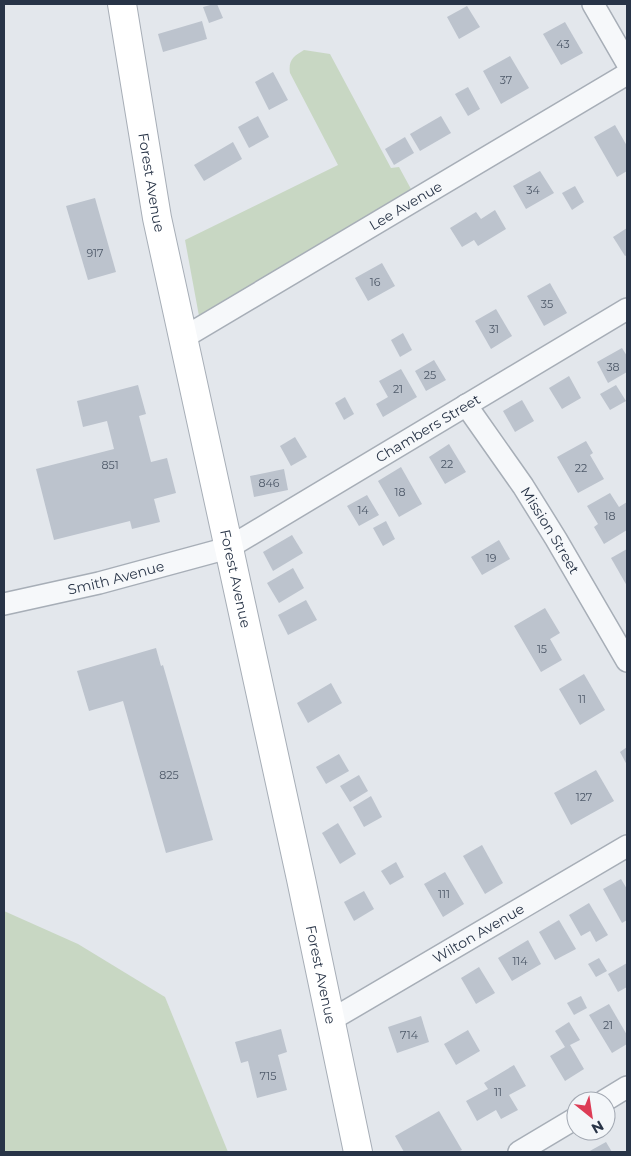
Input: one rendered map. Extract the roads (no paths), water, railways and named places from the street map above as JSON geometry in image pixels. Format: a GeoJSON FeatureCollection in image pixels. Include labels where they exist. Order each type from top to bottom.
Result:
{"type":"FeatureCollection","features":[{"type":"Feature","properties":{"kind":"main road","name":"Forest Avenue"},"geometry":{"type":"LineString","coordinates":[[122,4],[157,218],[358,1152]]}},
{"type":"Feature","properties":{"kind":"street"},"geometry":{"type":"LineString","coordinates":[[593,4],[627,63]]}},
{"type":"Feature","properties":{"kind":"street","name":"Lee Avenue"},"geometry":{"type":"LineString","coordinates":[[183,338],[627,74]]}},
{"type":"Feature","properties":{"kind":"street","name":"Chambers Street"},"geometry":{"type":"LineString","coordinates":[[228,548],[627,309]]}},
{"type":"Feature","properties":{"kind":"street","name":"Mission Street"},"geometry":{"type":"LineString","coordinates":[[466,405],[528,494],[627,661]]}},
{"type":"Feature","properties":{"kind":"street","name":"Smith Avenue"},"geometry":{"type":"LineString","coordinates":[[4,604],[99,583],[228,548]]}},
{"type":"Feature","properties":{"kind":"street","name":"Wilton Avenue"},"geometry":{"type":"LineString","coordinates":[[331,1020],[627,846]]}},
{"type":"Feature","properties":{"kind":"street"},"geometry":{"type":"LineString","coordinates":[[519,1152],[566,1124]]}}]}
